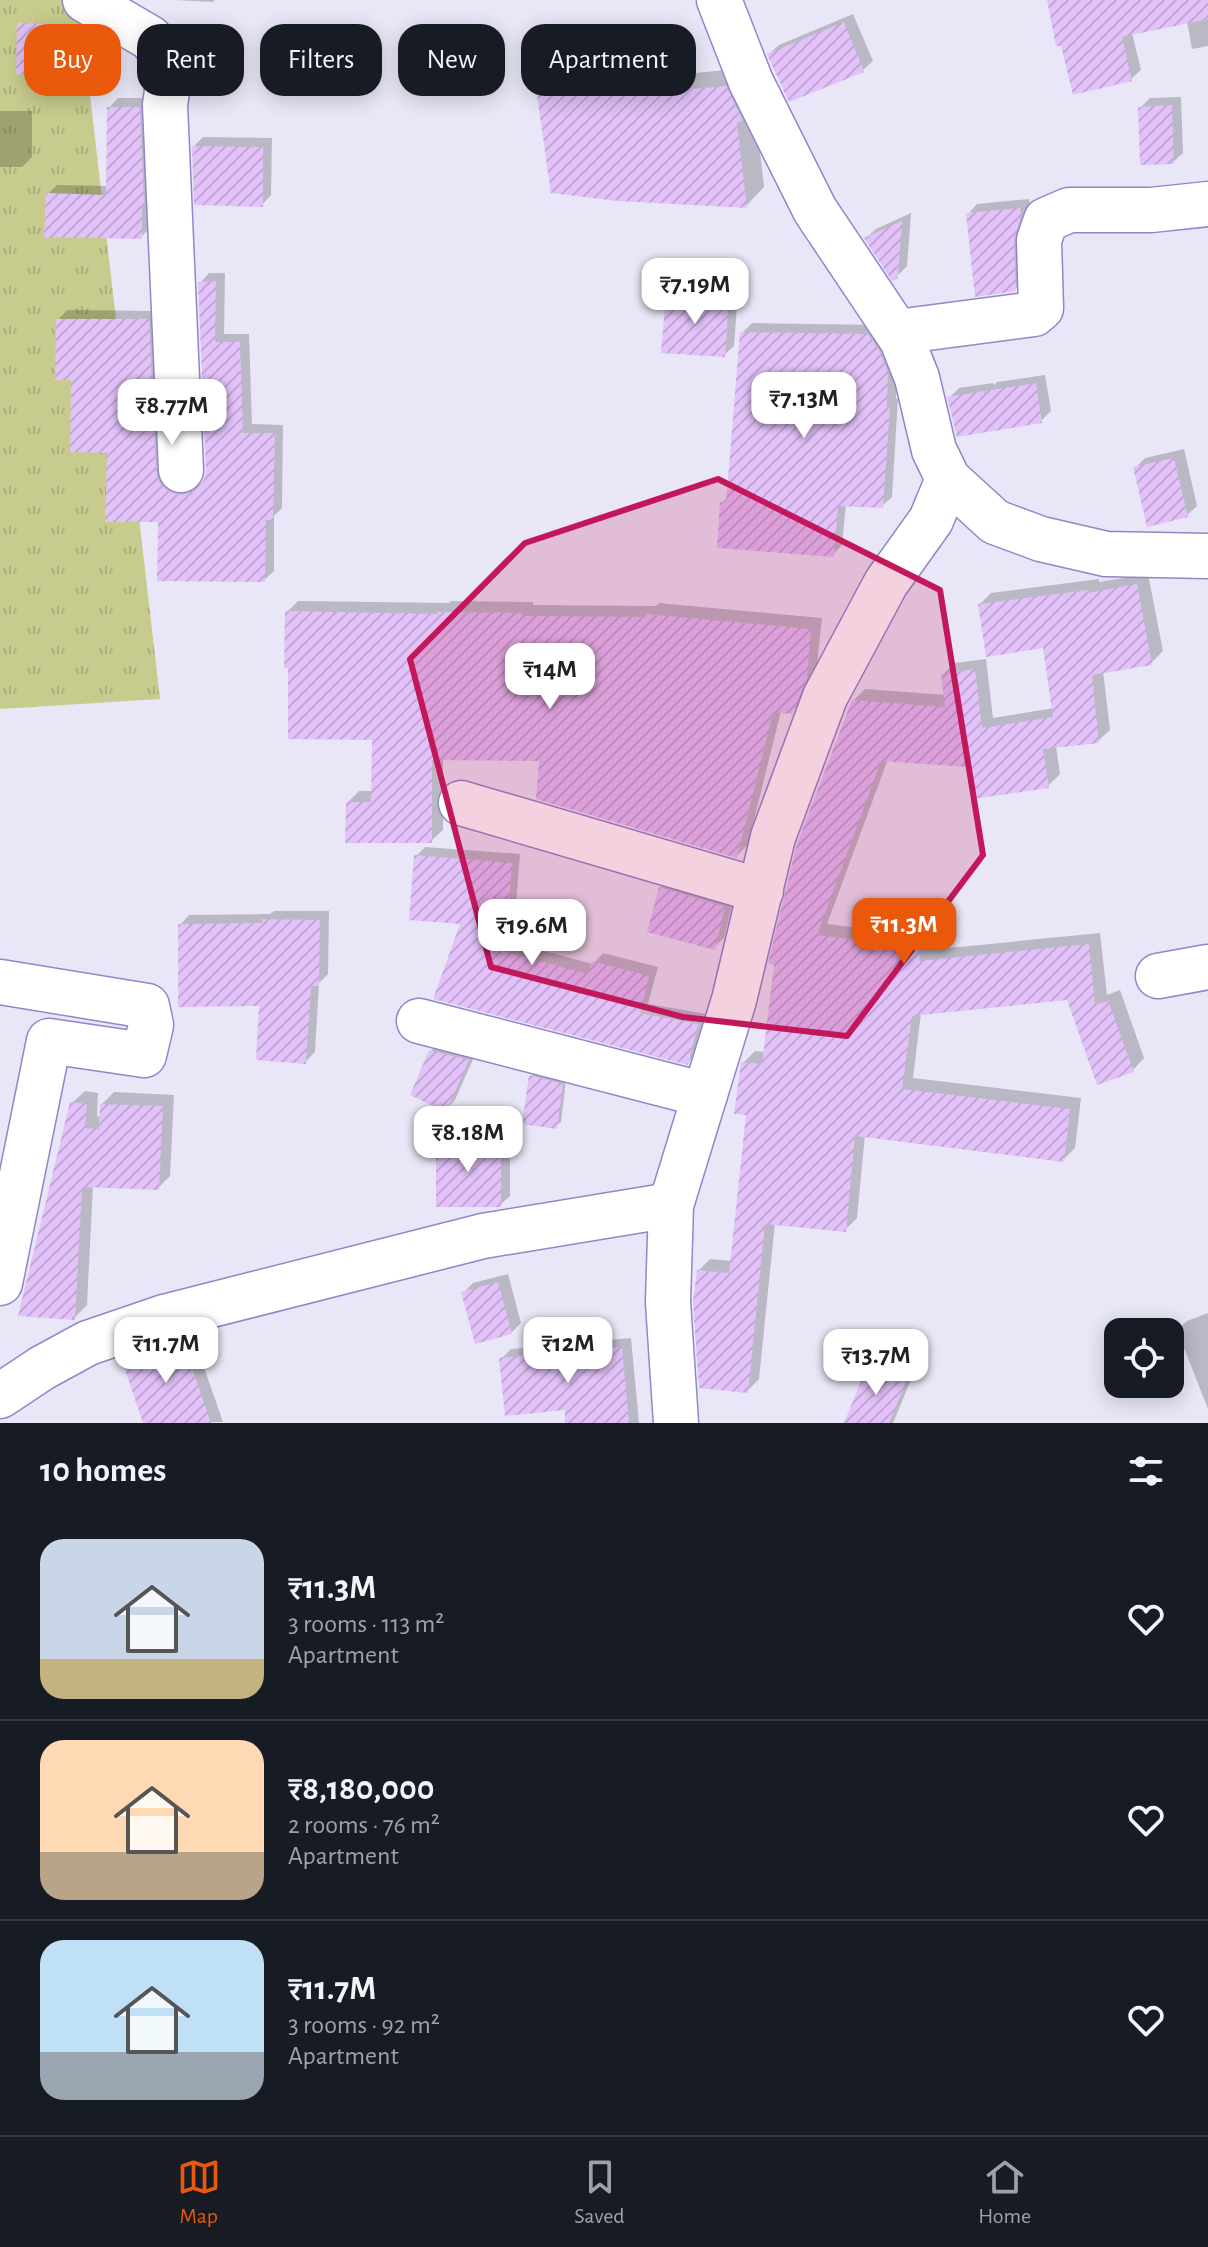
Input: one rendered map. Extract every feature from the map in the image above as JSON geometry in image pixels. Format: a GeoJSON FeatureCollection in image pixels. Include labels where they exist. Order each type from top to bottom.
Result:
{"type":"FeatureCollection","features":[{"type":"Feature","properties":{"kind":"street"},"geometry":{"type":"LineString","coordinates":[[85,0],[150,38],[171,64],[165,105],[181,470]]}},
{"type":"Feature","properties":{"kind":"street"},"geometry":{"type":"LineString","coordinates":[[719,0],[751,82],[815,210],[902,340],[917,378],[934,450],[948,479],[995,522],[1041,539],[1106,554],[1208,556]]}},
{"type":"Feature","properties":{"kind":"street"},"geometry":{"type":"LineString","coordinates":[[897,332],[1034,314],[1041,308],[1039,240],[1046,220],[1069,210],[1151,210],[1208,204]]}},
{"type":"Feature","properties":{"kind":"street"},"geometry":{"type":"LineString","coordinates":[[676,1423],[668,1302],[671,1205],[734,1000],[773,837],[825,697],[886,583],[931,520],[948,479]]}},
{"type":"Feature","properties":{"kind":"street"},"geometry":{"type":"LineString","coordinates":[[461,803],[761,891]]}},
{"type":"Feature","properties":{"kind":"street"},"geometry":{"type":"LineString","coordinates":[[1158,976],[1208,967]]}},
{"type":"Feature","properties":{"kind":"street"},"geometry":{"type":"LineString","coordinates":[[0,982],[147,1006],[151,1025],[144,1055],[49,1041],[0,1283]]}},
{"type":"Feature","properties":{"kind":"street"},"geometry":{"type":"LineString","coordinates":[[419,1021],[705,1095]]}},
{"type":"Feature","properties":{"kind":"street"},"geometry":{"type":"LineString","coordinates":[[0,1396],[88,1343],[164,1317],[483,1236],[671,1205]]}},
{"type":"Feature","properties":{"kind":"highlighted area"},"geometry":{"type":"Polygon","coordinates":[[[718,479],[940,590],[983,855],[847,1036],[683,1017],[491,967],[410,659],[525,543],[718,479]]]}},
{"type":"Feature","properties":{"kind":"green space"},"geometry":{"type":"Polygon","coordinates":[[[0,0],[79,0],[82,24],[24,24],[24,96],[90,96],[160,699],[0,709],[0,0]]]}},
{"type":"Feature","properties":{"kind":"building"},"geometry":{"type":"Polygon","coordinates":[[[1047,0],[1208,0],[1208,19],[1122,37],[1132,81],[1073,95],[1061,46],[1056,46],[1047,0]]]}},
{"type":"Feature","properties":{"kind":"building"},"geometry":{"type":"Polygon","coordinates":[[[844,22],[864,72],[789,102],[767,54],[844,22]]]}},
{"type":"Feature","properties":{"kind":"building"},"geometry":{"type":"Polygon","coordinates":[[[17,23],[61,24],[24,24],[24,74],[16,74],[17,23]]]}},
{"type":"Feature","properties":{"kind":"building"},"geometry":{"type":"Polygon","coordinates":[[[726,86],[743,121],[737,123],[747,208],[618,201],[551,193],[537,96],[696,96],[696,89],[726,86]]]}},
{"type":"Feature","properties":{"kind":"building"},"geometry":{"type":"Polygon","coordinates":[[[1172,105],[1174,164],[1140,165],[1138,107],[1172,105]]]}},
{"type":"Feature","properties":{"kind":"building"},"geometry":{"type":"Polygon","coordinates":[[[107,107],[140,107],[144,204],[142,239],[44,237],[46,193],[106,195],[107,107]]]}},
{"type":"Feature","properties":{"kind":"building"},"geometry":{"type":"Polygon","coordinates":[[[192,146],[263,147],[263,207],[194,205],[192,146]]]}},
{"type":"Feature","properties":{"kind":"building"},"geometry":{"type":"Polygon","coordinates":[[[1020,208],[1021,216],[1014,240],[1016,291],[975,297],[966,213],[1020,208]]]}},
{"type":"Feature","properties":{"kind":"building"},"geometry":{"type":"Polygon","coordinates":[[[902,221],[898,278],[892,281],[864,238],[902,221]]]}},
{"type":"Feature","properties":{"kind":"building"},"geometry":{"type":"Polygon","coordinates":[[[216,281],[215,342],[240,342],[243,433],[275,433],[273,520],[266,520],[265,582],[157,581],[158,522],[105,522],[107,453],[70,452],[71,380],[55,380],[56,319],[149,319],[156,472],[160,484],[169,492],[183,495],[195,491],[203,481],[206,470],[198,282],[216,281]]]}},
{"type":"Feature","properties":{"kind":"building"},"geometry":{"type":"Polygon","coordinates":[[[666,295],[729,299],[725,357],[661,353],[666,295]]]}},
{"type":"Feature","properties":{"kind":"building"},"geometry":{"type":"Polygon","coordinates":[[[740,332],[868,334],[880,352],[888,372],[887,407],[890,407],[883,508],[838,506],[834,557],[717,548],[720,502],[726,503],[740,332]]]}},
{"type":"Feature","properties":{"kind":"building"},"geometry":{"type":"Polygon","coordinates":[[[1036,383],[1042,423],[957,437],[947,397],[984,391],[985,395],[985,391],[1036,383]]]}},
{"type":"Feature","properties":{"kind":"building"},"geometry":{"type":"Polygon","coordinates":[[[1174,458],[1188,517],[1147,527],[1133,467],[1174,458]]]}},
{"type":"Feature","properties":{"kind":"building"},"geometry":{"type":"Polygon","coordinates":[[[1137,584],[1152,665],[1092,675],[1099,743],[1043,749],[1049,788],[972,799],[967,767],[881,761],[817,935],[920,948],[919,961],[1089,944],[1095,1005],[1108,1001],[1134,1072],[1097,1085],[1067,1000],[912,1016],[902,1089],[1070,1109],[1064,1162],[855,1136],[846,1232],[765,1224],[748,1393],[699,1388],[693,1303],[697,1270],[729,1273],[746,1115],[734,1114],[741,1062],[762,1064],[774,965],[768,963],[797,844],[852,700],[945,707],[941,674],[975,669],[982,728],[1053,717],[1043,648],[986,657],[978,604],[1088,590],[1088,593],[1137,584]]]}},
{"type":"Feature","properties":{"kind":"building"},"geometry":{"type":"Polygon","coordinates":[[[285,611],[522,613],[522,616],[645,617],[646,614],[811,629],[807,678],[792,714],[773,712],[737,858],[536,799],[539,761],[432,760],[432,843],[345,843],[346,802],[371,802],[372,740],[288,739],[285,611]]]}},
{"type":"Feature","properties":{"kind":"building"},"geometry":{"type":"Polygon","coordinates":[[[414,855],[512,863],[505,952],[588,974],[592,961],[649,976],[640,1013],[698,1024],[688,1065],[433,999],[460,924],[409,920],[414,855]]]}},
{"type":"Feature","properties":{"kind":"building"},"geometry":{"type":"Polygon","coordinates":[[[659,887],[725,907],[715,950],[647,932],[659,887]]]}},
{"type":"Feature","properties":{"kind":"building"},"geometry":{"type":"Polygon","coordinates":[[[262,919],[320,920],[319,986],[311,986],[306,1064],[256,1060],[259,1006],[178,1007],[178,924],[262,923],[262,919]]]}},
{"type":"Feature","properties":{"kind":"building"},"geometry":{"type":"Polygon","coordinates":[[[429,1050],[469,1060],[446,1112],[410,1095],[429,1050]]]}},
{"type":"Feature","properties":{"kind":"building"},"geometry":{"type":"Polygon","coordinates":[[[529,1075],[563,1084],[557,1129],[522,1124],[529,1075]]]}},
{"type":"Feature","properties":{"kind":"building"},"geometry":{"type":"Polygon","coordinates":[[[70,1102],[87,1104],[85,1128],[99,1129],[100,1104],[163,1106],[159,1190],[82,1187],[75,1320],[18,1316],[70,1102]]]}},
{"type":"Feature","properties":{"kind":"building"},"geometry":{"type":"Polygon","coordinates":[[[436,1140],[501,1140],[501,1207],[436,1207],[436,1140]]]}},
{"type":"Feature","properties":{"kind":"building"},"geometry":{"type":"Polygon","coordinates":[[[498,1282],[512,1334],[475,1344],[461,1292],[498,1282]]]}},
{"type":"Feature","properties":{"kind":"building"},"geometry":{"type":"Polygon","coordinates":[[[182,1338],[211,1423],[143,1423],[121,1358],[182,1338]]]}},
{"type":"Feature","properties":{"kind":"building"},"geometry":{"type":"Polygon","coordinates":[[[622,1347],[629,1423],[565,1423],[565,1410],[505,1416],[499,1358],[622,1347]]]}},
{"type":"Feature","properties":{"kind":"building"},"geometry":{"type":"Polygon","coordinates":[[[868,1364],[907,1380],[889,1423],[844,1423],[868,1364]]]}}]}
